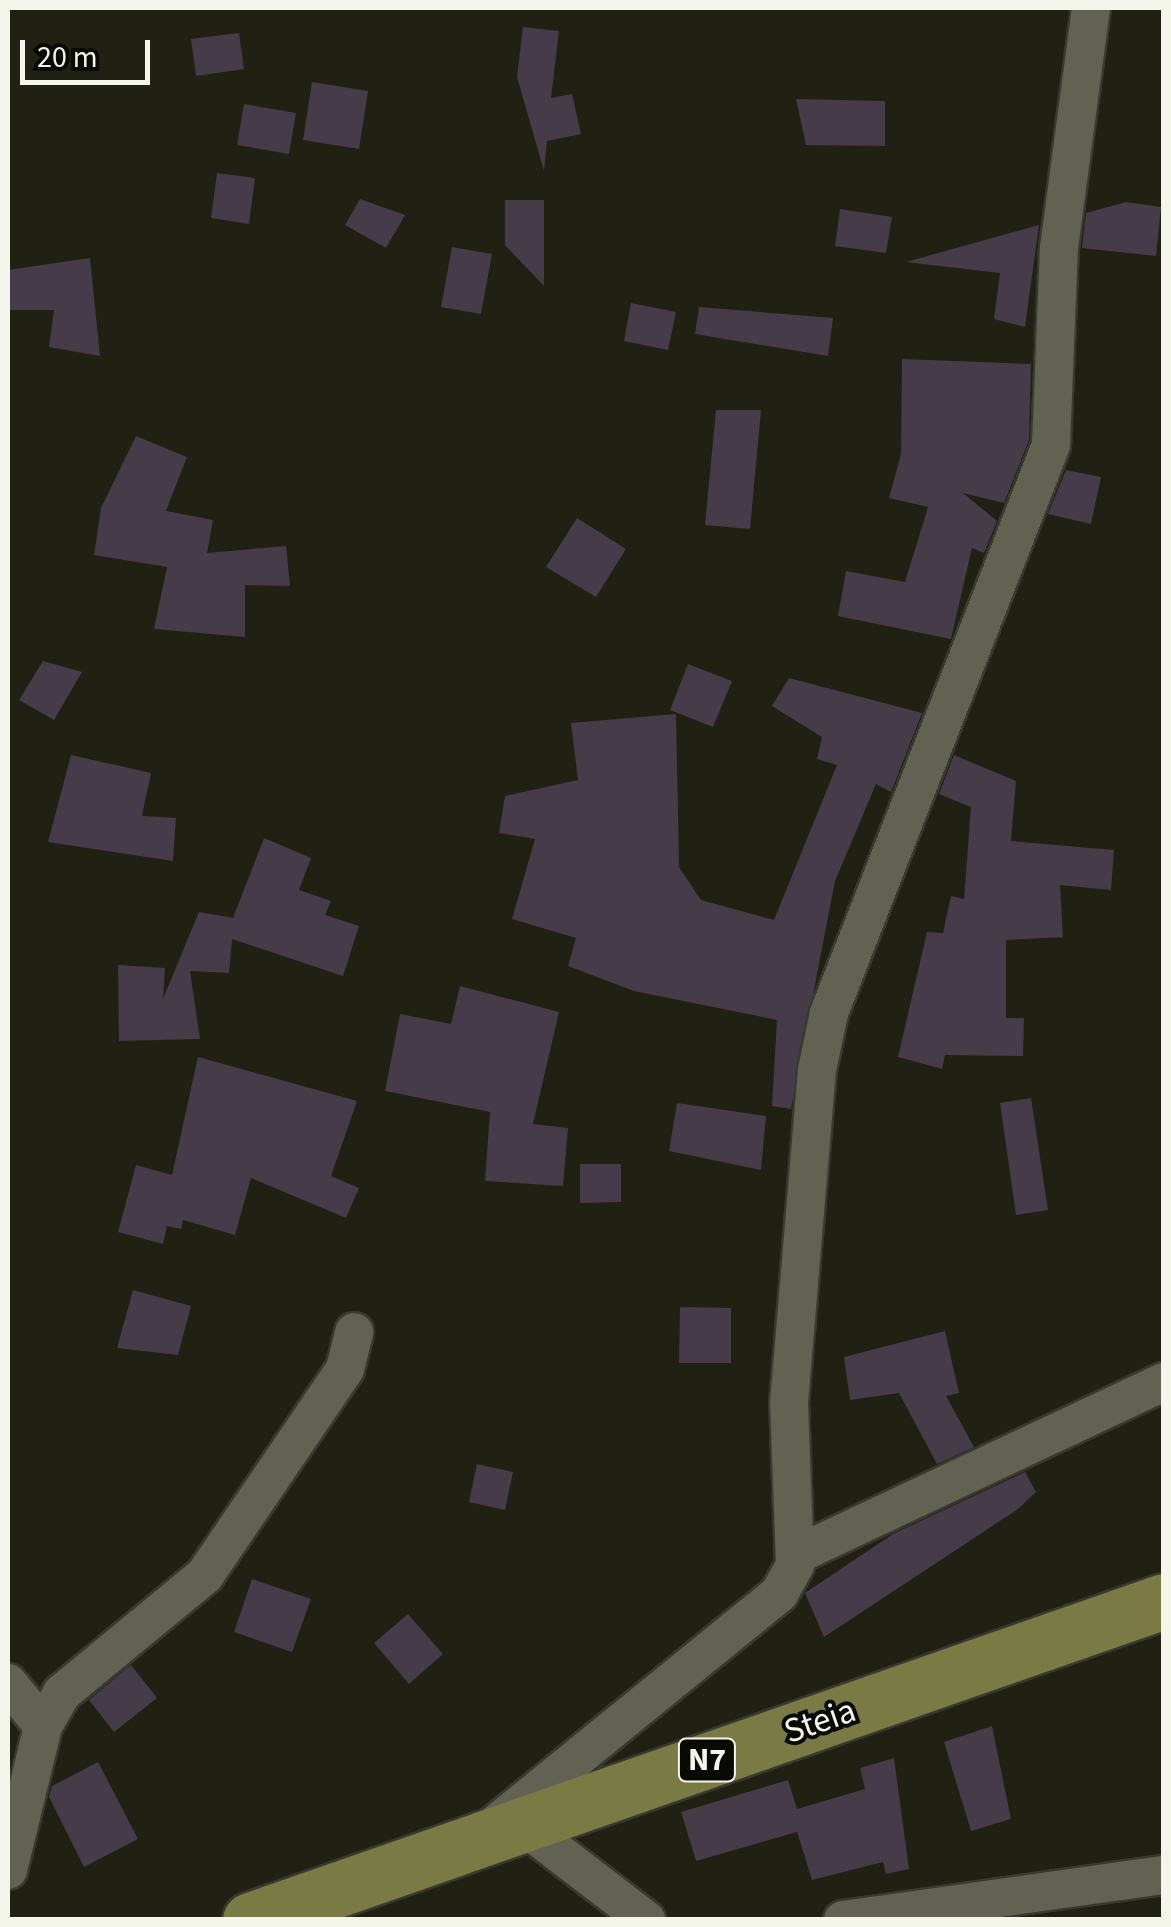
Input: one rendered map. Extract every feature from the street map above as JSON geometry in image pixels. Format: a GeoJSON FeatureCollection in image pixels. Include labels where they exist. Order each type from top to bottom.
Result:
{"type":"FeatureCollection","features":[{"type":"Feature","properties":{"kind":"main road","name":"Steia"},"geometry":{"type":"LineString","coordinates":[[250,1920],[1164,1601]]}},
{"type":"Feature","properties":{"kind":"street"},"geometry":{"type":"LineString","coordinates":[[646,1920],[497,1833],[780,1594],[798,1554],[789,1403],[817,1070],[829,1013],[1052,445],[1059,248],[1090,8]]}},
{"type":"Feature","properties":{"kind":"street"},"geometry":{"type":"LineString","coordinates":[[8,1870],[42,1726],[62,1693],[206,1575],[240,1532],[345,1369],[354,1332]]}},
{"type":"Feature","properties":{"kind":"street"},"geometry":{"type":"LineString","coordinates":[[798,1554],[1164,1382]]}},
{"type":"Feature","properties":{"kind":"street"},"geometry":{"type":"LineString","coordinates":[[8,1683],[42,1726]]}},
{"type":"Feature","properties":{"kind":"street"},"geometry":{"type":"LineString","coordinates":[[843,1920],[1164,1875]]}},
{"type":"Feature","properties":{"kind":"building"},"geometry":{"type":"Polygon","coordinates":[[[523,27],[559,31],[551,98],[572,94],[581,134],[547,141],[544,171],[517,77],[523,27]]]}},
{"type":"Feature","properties":{"kind":"building"},"geometry":{"type":"Polygon","coordinates":[[[239,33],[244,69],[196,76],[191,39],[239,33]]]}},
{"type":"Feature","properties":{"kind":"building"},"geometry":{"type":"Polygon","coordinates":[[[312,82],[368,91],[359,149],[303,140],[312,82]]]}},
{"type":"Feature","properties":{"kind":"building"},"geometry":{"type":"Polygon","coordinates":[[[796,99],[885,101],[885,146],[806,145],[796,99]]]}},
{"type":"Feature","properties":{"kind":"building"},"geometry":{"type":"Polygon","coordinates":[[[244,104],[296,113],[289,154],[237,145],[244,104]]]}},
{"type":"Feature","properties":{"kind":"building"},"geometry":{"type":"Polygon","coordinates":[[[217,173],[255,178],[249,224],[211,218],[217,173]]]}},
{"type":"Feature","properties":{"kind":"building"},"geometry":{"type":"Polygon","coordinates":[[[360,199],[405,215],[386,248],[345,225],[360,199]]]}},
{"type":"Feature","properties":{"kind":"building"},"geometry":{"type":"Polygon","coordinates":[[[505,200],[544,200],[544,286],[505,245],[505,200]]]}},
{"type":"Feature","properties":{"kind":"building"},"geometry":{"type":"Polygon","coordinates":[[[1126,202],[1161,207],[1156,256],[1082,248],[1086,213],[1126,202]]]}},
{"type":"Feature","properties":{"kind":"building"},"geometry":{"type":"Polygon","coordinates":[[[840,209],[892,217],[886,253],[835,246],[840,209]]]}},
{"type":"Feature","properties":{"kind":"building"},"geometry":{"type":"Polygon","coordinates":[[[1039,225],[1025,327],[994,319],[1000,273],[906,262],[1039,225]]]}},
{"type":"Feature","properties":{"kind":"building"},"geometry":{"type":"Polygon","coordinates":[[[452,247],[492,254],[481,314],[441,307],[452,247]]]}},
{"type":"Feature","properties":{"kind":"building"},"geometry":{"type":"Polygon","coordinates":[[[90,258],[100,356],[49,347],[54,310],[8,310],[8,270],[90,258]]]}},
{"type":"Feature","properties":{"kind":"building"},"geometry":{"type":"Polygon","coordinates":[[[631,303],[676,312],[668,350],[624,341],[631,303]]]}},
{"type":"Feature","properties":{"kind":"building"},"geometry":{"type":"Polygon","coordinates":[[[699,307],[833,318],[828,356],[695,334],[699,307]]]}},
{"type":"Feature","properties":{"kind":"building"},"geometry":{"type":"Polygon","coordinates":[[[902,359],[1031,364],[1029,440],[1004,503],[963,493],[997,521],[984,553],[972,548],[951,639],[838,616],[846,571],[905,582],[928,507],[889,498],[901,454],[902,359]]]}},
{"type":"Feature","properties":{"kind":"building"},"geometry":{"type":"Polygon","coordinates":[[[716,410],[761,410],[750,529],[705,525],[716,410]]]}},
{"type":"Feature","properties":{"kind":"building"},"geometry":{"type":"Polygon","coordinates":[[[136,436],[187,457],[166,511],[213,520],[207,553],[286,546],[290,586],[245,585],[245,637],[154,629],[167,567],[94,555],[101,508],[136,436]]]}},
{"type":"Feature","properties":{"kind":"building"},"geometry":{"type":"Polygon","coordinates":[[[1066,470],[1101,477],[1091,524],[1048,514],[1066,470]]]}},
{"type":"Feature","properties":{"kind":"building"},"geometry":{"type":"Polygon","coordinates":[[[577,518],[626,549],[596,597],[546,567],[577,518]]]}},
{"type":"Feature","properties":{"kind":"building"},"geometry":{"type":"Polygon","coordinates":[[[43,661],[82,672],[54,720],[19,700],[43,661]]]}},
{"type":"Feature","properties":{"kind":"building"},"geometry":{"type":"Polygon","coordinates":[[[688,664],[732,681],[713,727],[670,710],[688,664]]]}},
{"type":"Feature","properties":{"kind":"building"},"geometry":{"type":"Polygon","coordinates":[[[789,678],[922,713],[891,792],[876,784],[835,881],[791,1109],[772,1106],[777,1020],[634,991],[568,966],[576,938],[512,919],[535,839],[499,833],[505,796],[578,780],[571,723],[676,714],[679,867],[701,900],[774,920],[837,765],[817,759],[822,737],[772,706],[789,678]]]}},
{"type":"Feature","properties":{"kind":"building"},"geometry":{"type":"Polygon","coordinates":[[[71,755],[151,773],[142,816],[176,818],[173,861],[48,842],[71,755]]]}},
{"type":"Feature","properties":{"kind":"building"},"geometry":{"type":"Polygon","coordinates":[[[954,755],[1016,781],[1011,841],[1114,850],[1111,890],[1060,885],[1063,937],[1006,940],[1006,1018],[1024,1018],[1023,1056],[945,1055],[942,1069],[898,1057],[927,932],[943,933],[951,896],[964,899],[971,807],[939,794],[954,755]]]}},
{"type":"Feature","properties":{"kind":"building"},"geometry":{"type":"Polygon","coordinates":[[[264,838],[311,858],[299,890],[331,901],[325,915],[359,926],[343,976],[232,939],[229,973],[190,971],[200,1039],[119,1041],[118,965],[165,968],[163,999],[199,912],[233,918],[264,838]]]}},
{"type":"Feature","properties":{"kind":"building"},"geometry":{"type":"Polygon","coordinates":[[[460,986],[559,1012],[533,1124],[568,1128],[563,1186],[485,1181],[490,1112],[385,1091],[400,1014],[451,1024],[460,986]]]}},
{"type":"Feature","properties":{"kind":"building"},"geometry":{"type":"Polygon","coordinates":[[[198,1057],[357,1101],[331,1176],[359,1188],[346,1218],[251,1178],[235,1235],[183,1220],[181,1229],[167,1226],[163,1244],[118,1232],[136,1165],[172,1175],[198,1057]]]}},
{"type":"Feature","properties":{"kind":"building"},"geometry":{"type":"Polygon","coordinates":[[[1031,1098],[1048,1210],[1016,1215],[1000,1103],[1031,1098]]]}},
{"type":"Feature","properties":{"kind":"building"},"geometry":{"type":"Polygon","coordinates":[[[677,1103],[766,1116],[761,1170],[669,1151],[677,1103]]]}},
{"type":"Feature","properties":{"kind":"building"},"geometry":{"type":"Polygon","coordinates":[[[580,1164],[621,1164],[621,1202],[580,1203],[580,1164]]]}},
{"type":"Feature","properties":{"kind":"building"},"geometry":{"type":"Polygon","coordinates":[[[133,1290],[191,1306],[178,1355],[117,1348],[133,1290]]]}},
{"type":"Feature","properties":{"kind":"building"},"geometry":{"type":"Polygon","coordinates":[[[680,1307],[731,1308],[731,1363],[679,1363],[680,1307]]]}},
{"type":"Feature","properties":{"kind":"building"},"geometry":{"type":"Polygon","coordinates":[[[945,1331],[959,1393],[946,1396],[974,1447],[937,1464],[899,1393],[850,1400],[844,1357],[945,1331]]]}},
{"type":"Feature","properties":{"kind":"building"},"geometry":{"type":"Polygon","coordinates":[[[477,1464],[513,1472],[505,1510],[469,1502],[477,1464]]]}},
{"type":"Feature","properties":{"kind":"building"},"geometry":{"type":"Polygon","coordinates":[[[1025,1472],[1036,1492],[1018,1509],[824,1637],[805,1593],[893,1534],[1025,1472]]]}},
{"type":"Feature","properties":{"kind":"building"},"geometry":{"type":"Polygon","coordinates":[[[252,1579],[311,1599],[292,1652],[234,1632],[252,1579]]]}},
{"type":"Feature","properties":{"kind":"building"},"geometry":{"type":"Polygon","coordinates":[[[408,1614],[443,1654],[409,1684],[374,1643],[408,1614]]]}},
{"type":"Feature","properties":{"kind":"building"},"geometry":{"type":"Polygon","coordinates":[[[131,1665],[157,1698],[114,1732],[89,1700],[131,1665]]]}},
{"type":"Feature","properties":{"kind":"building"},"geometry":{"type":"Polygon","coordinates":[[[992,1726],[1011,1819],[971,1831],[944,1742],[992,1726]]]}},
{"type":"Feature","properties":{"kind":"building"},"geometry":{"type":"Polygon","coordinates":[[[894,1758],[909,1869],[886,1874],[883,1862],[812,1880],[797,1832],[696,1861],[681,1812],[788,1780],[797,1809],[865,1789],[860,1768],[894,1758]]]}},
{"type":"Feature","properties":{"kind":"building"},"geometry":{"type":"Polygon","coordinates":[[[98,1762],[138,1839],[84,1867],[49,1797],[52,1786],[98,1762]]]}}]}
